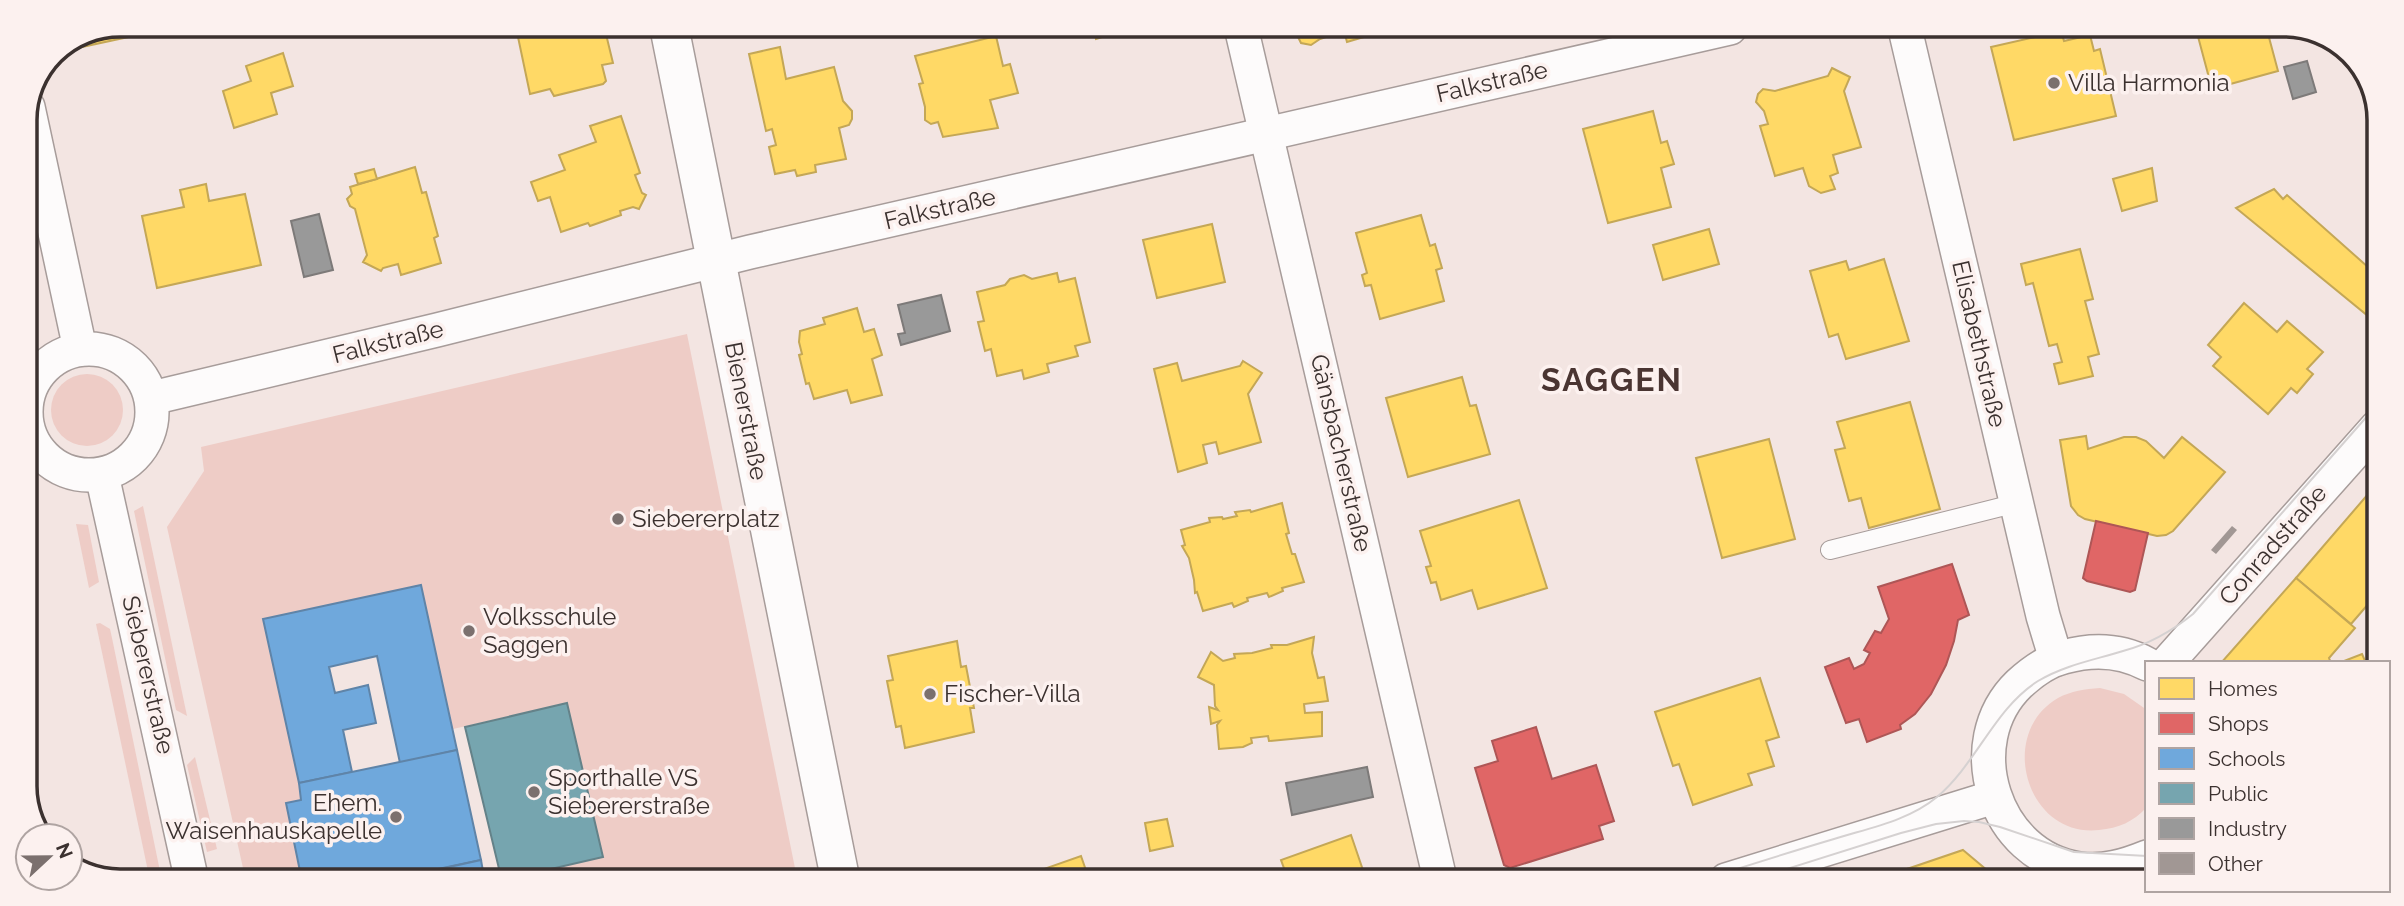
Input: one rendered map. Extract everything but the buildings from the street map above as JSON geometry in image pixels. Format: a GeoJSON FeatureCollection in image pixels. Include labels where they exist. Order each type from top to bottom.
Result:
{"type":"FeatureCollection","features":[{"type":"Feature","properties":{"kind":"street","name":"Bienerstraße"},"geometry":{"type":"LineString","coordinates":[[671,37],[838,869]]}},
{"type":"Feature","properties":{"kind":"street","name":"Gänsbacherstraße"},"geometry":{"type":"LineString","coordinates":[[1243,37],[1437,869]]}},
{"type":"Feature","properties":{"kind":"street","name":"Falkstraße"},"geometry":{"type":"LineString","coordinates":[[152,398],[718,260],[1690,37]]}},
{"type":"Feature","properties":{"kind":"street","name":"Elisabethstraße"},"geometry":{"type":"LineString","coordinates":[[1907,37],[2056,659]]}},
{"type":"Feature","properties":{"kind":"street"},"geometry":{"type":"LineString","coordinates":[[37,149],[80,349]]}},
{"type":"Feature","properties":{"kind":"street"},"geometry":{"type":"LineString","coordinates":[[37,376],[43,367],[61,355],[80,349],[99,349],[117,355],[133,366],[152,398],[152,419],[147,438],[136,455],[121,467],[102,475],[82,475],[63,470],[46,459],[37,447]]}},
{"type":"Feature","properties":{"kind":"street","name":"Conradstraße"},"geometry":{"type":"LineString","coordinates":[[2169,661],[2367,438]]}},
{"type":"Feature","properties":{"kind":"street","name":"Siebererstraße"},"geometry":{"type":"LineString","coordinates":[[102,475],[189,869]]}},
{"type":"Feature","properties":{"kind":"street"},"geometry":{"type":"LineString","coordinates":[[2066,869],[2034,850],[2016,834],[2003,817],[1994,797],[1988,770],[1989,742],[1997,715],[2011,692],[2032,672],[2056,659],[2082,652],[2106,652],[2136,658],[2145,663]]}},
{"type":"Feature","properties":{"kind":"street"},"geometry":{"type":"LineString","coordinates":[[1762,869],[1994,797]]}},
{"type":"Feature","properties":{"kind":"street"},"geometry":{"type":"LineString","coordinates":[[2108,869],[2126,866],[2145,858]]}},
{"type":"Feature","properties":{"kind":"lane"},"geometry":{"type":"LineString","coordinates":[[1830,550],[2017,503]]}},
{"type":"Feature","properties":{"kind":"shaded area","name":"Volksschule Saggen"},"geometry":{"type":"Polygon","coordinates":[[[687,334],[795,869],[550,869],[603,857],[566,703],[453,729],[421,585],[263,619],[299,783],[301,800],[286,804],[300,869],[243,869],[167,527],[204,471],[201,447],[687,334]]]}},
{"type":"Feature","properties":{"kind":"shaded area"},"geometry":{"type":"Polygon","coordinates":[[[87,374],[107,380],[117,390],[123,410],[117,430],[107,440],[87,446],[67,440],[57,430],[51,410],[57,390],[67,380],[87,374]]]}},
{"type":"Feature","properties":{"kind":"shaded area"},"geometry":{"type":"Polygon","coordinates":[[[143,506],[187,716],[176,710],[134,511],[143,506]]]}},
{"type":"Feature","properties":{"kind":"shaded area"},"geometry":{"type":"Polygon","coordinates":[[[76,524],[88,525],[99,582],[89,588],[76,524]]]}},
{"type":"Feature","properties":{"kind":"shaded area"},"geometry":{"type":"Polygon","coordinates":[[[100,623],[110,629],[160,869],[148,869],[96,624],[100,623]]]}},
{"type":"Feature","properties":{"kind":"shaded area"},"geometry":{"type":"Polygon","coordinates":[[[2100,688],[2124,694],[2145,709],[2145,809],[2131,820],[2113,828],[2074,828],[2054,818],[2038,801],[2028,780],[2025,758],[2028,735],[2039,714],[2058,698],[2078,691],[2100,688]]]}},
{"type":"Feature","properties":{"kind":"shaded area"},"geometry":{"type":"Polygon","coordinates":[[[195,757],[217,849],[207,852],[187,765],[195,757]]]}},
{"type":"Feature","properties":{"kind":"tram line"},"geometry":{"type":"LineString","coordinates":[[1737,869],[1888,823],[1914,812],[1937,797],[1951,783],[2009,706],[2038,681],[2069,667],[2142,645],[2193,614],[2367,416]]}},
{"type":"Feature","properties":{"kind":"tram line"},"geometry":{"type":"LineString","coordinates":[[1787,869],[1901,833],[1936,824],[1964,821],[2000,827],[2074,852],[2145,856]]}},
{"type":"Feature","properties":{"kind":"place","name":"Villa Harmonia"},"geometry":{"type":"Point","coordinates":[2054,83]}},
{"type":"Feature","properties":{"kind":"place","name":"Siebererplatz"},"geometry":{"type":"Point","coordinates":[618,519]}},
{"type":"Feature","properties":{"kind":"place","name":"Volksschule Saggen"},"geometry":{"type":"Point","coordinates":[469,631]}},
{"type":"Feature","properties":{"kind":"place","name":"Fischer-Villa"},"geometry":{"type":"Point","coordinates":[930,694]}},
{"type":"Feature","properties":{"kind":"place","name":"Sporthalle VS Siebererstraße"},"geometry":{"type":"Point","coordinates":[534,792]}},
{"type":"Feature","properties":{"kind":"place","name":"Ehem. Waisenhauskapelle"},"geometry":{"type":"Point","coordinates":[396,817]}},
{"type":"Feature","properties":{"kind":"district","name":"SAGGEN"},"geometry":{"type":"Point","coordinates":[1612,380]}}]}
